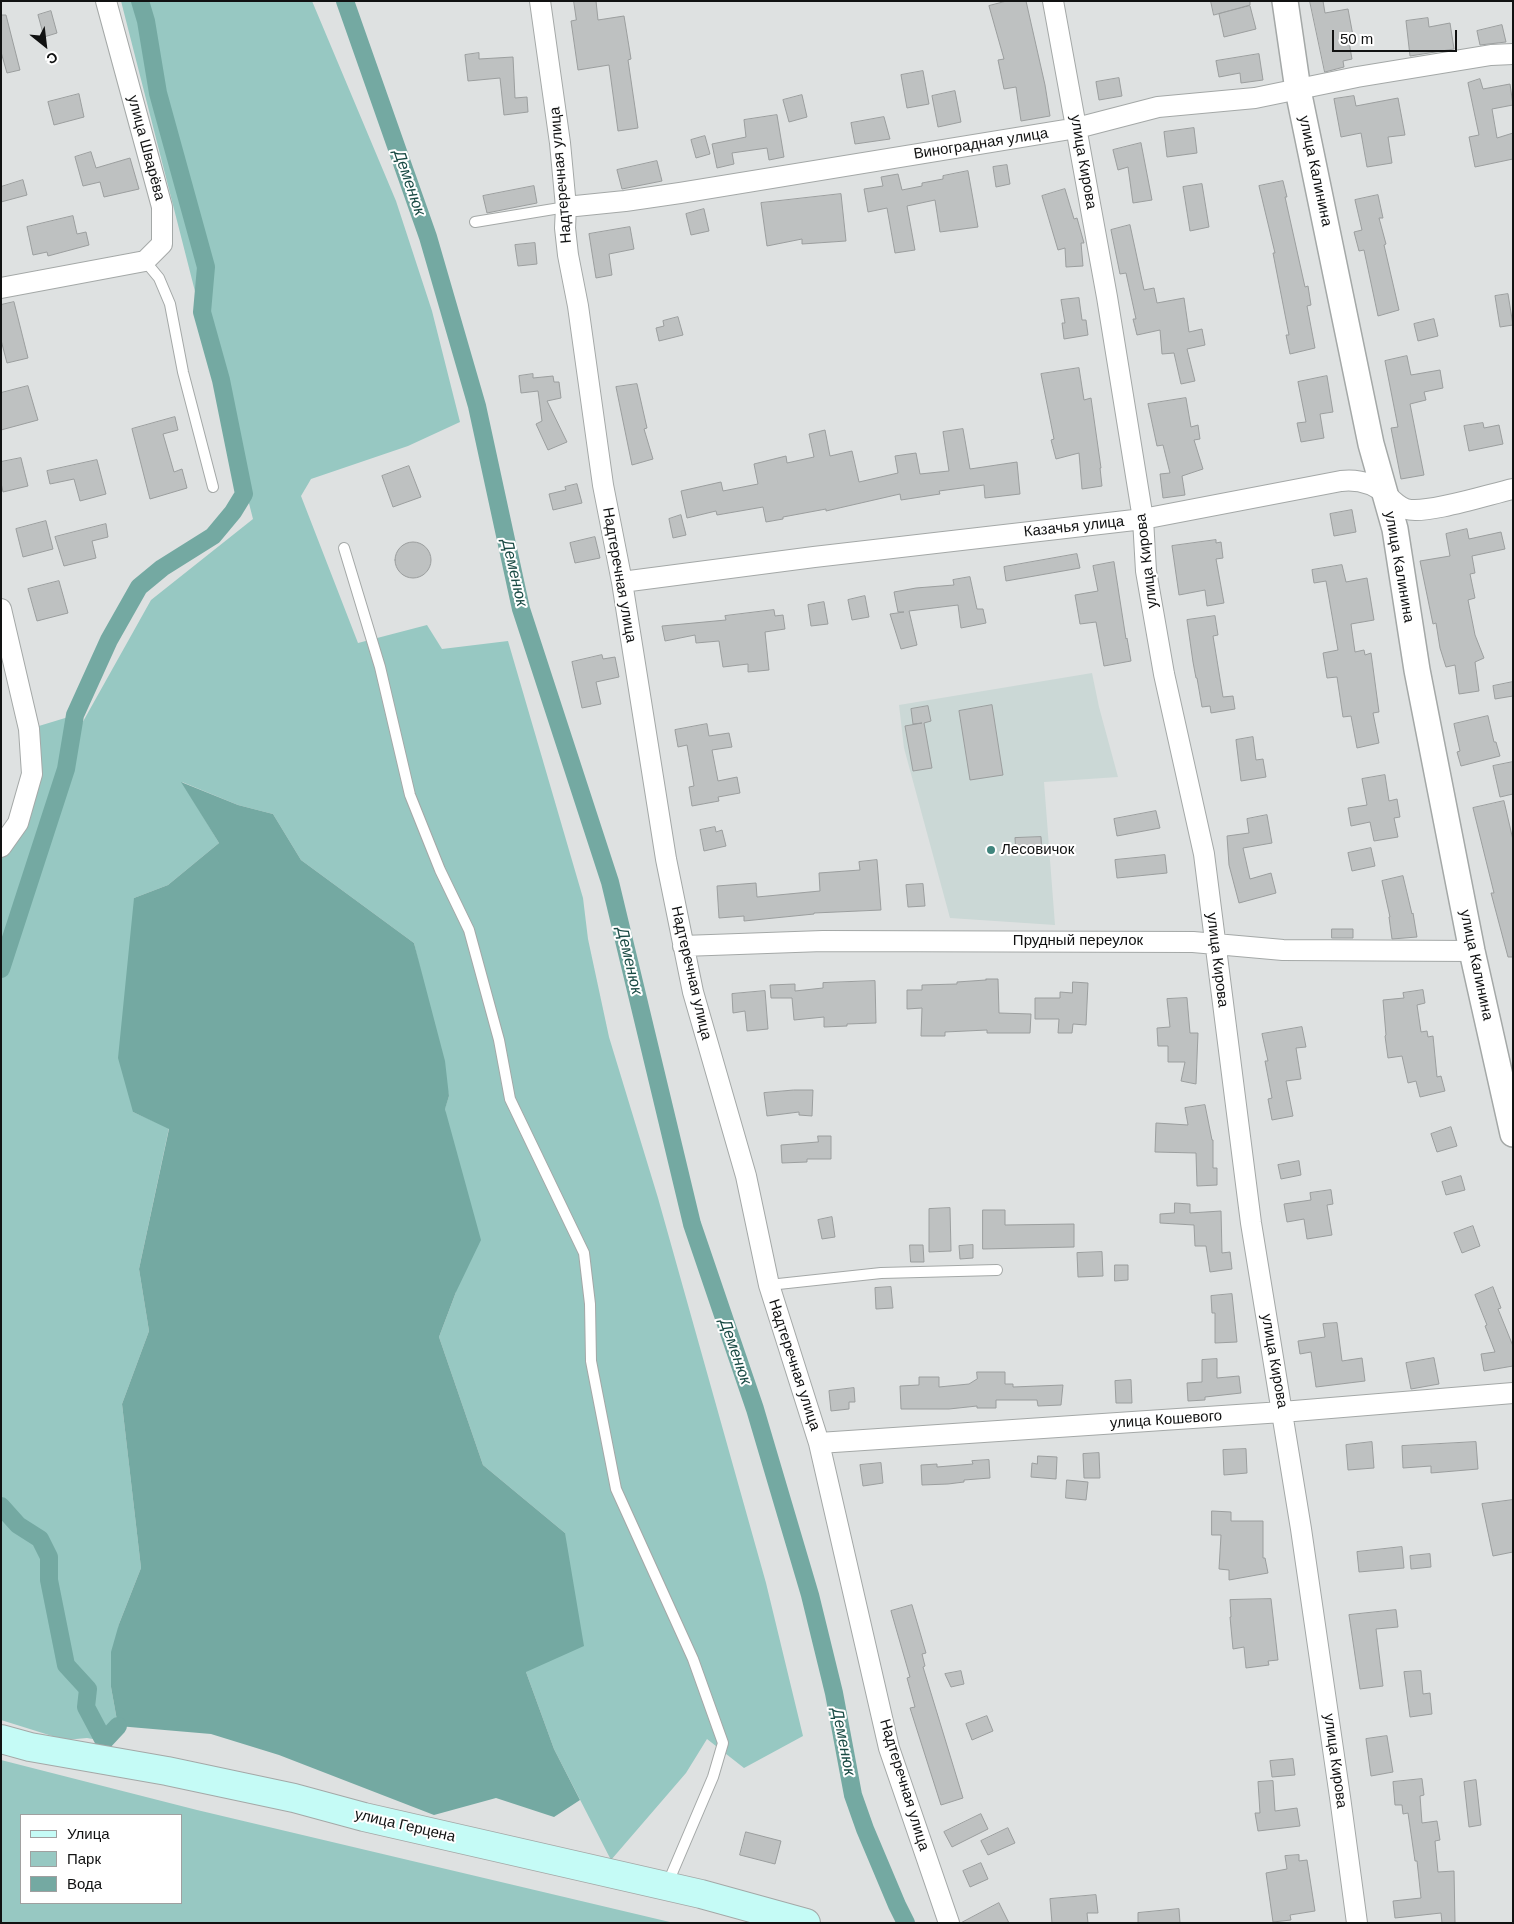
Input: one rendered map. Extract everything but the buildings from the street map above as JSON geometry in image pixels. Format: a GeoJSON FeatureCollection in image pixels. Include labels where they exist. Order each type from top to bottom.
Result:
{"type":"FeatureCollection","features":[{"type":"Feature","properties":{"kind":"main road","name":"улица Герцена"},"geometry":{"type":"LineString","coordinates":[[1,1738],[30,1747],[167,1771],[294,1798],[364,1817],[667,1886],[806,1923]]}},
{"type":"Feature","properties":{"kind":"street","name":"улица Шварёва"},"geometry":{"type":"LineString","coordinates":[[106,1],[162,206],[162,244],[144,261]]}},
{"type":"Feature","properties":{"kind":"street","name":"Надтеречная улица"},"geometry":{"type":"LineString","coordinates":[[540,1],[560,143],[568,255],[578,306],[590,402],[603,485],[622,582],[666,859],[693,992],[746,1176],[769,1285],[819,1443],[889,1748],[949,1923]]}},
{"type":"Feature","properties":{"kind":"street","name":"улица Кирова"},"geometry":{"type":"LineString","coordinates":[[1054,1],[1109,307],[1143,519],[1146,571],[1164,674],[1204,854],[1250,1223],[1282,1412],[1335,1759],[1357,1923]]}},
{"type":"Feature","properties":{"kind":"street","name":"улица Калинина"},"geometry":{"type":"LineString","coordinates":[[1285,1],[1298,90],[1371,444],[1395,529],[1417,670],[1472,951],[1513,1134]]}},
{"type":"Feature","properties":{"kind":"street","name":"Виноградная улица"},"geometry":{"type":"LineString","coordinates":[[566,207],[680,194],[1077,128],[1158,107],[1255,98],[1366,75],[1491,55],[1513,54]]}},
{"type":"Feature","properties":{"kind":"street"},"geometry":{"type":"LineString","coordinates":[[1,288],[144,261]]}},
{"type":"Feature","properties":{"kind":"street","name":"Казачья улица"},"geometry":{"type":"LineString","coordinates":[[622,582],[814,557],[1143,519],[1341,481],[1356,480],[1369,483],[1385,493],[1397,504],[1406,509],[1416,510],[1433,508],[1513,489]]}},
{"type":"Feature","properties":{"kind":"street"},"geometry":{"type":"LineString","coordinates":[[1,609],[29,729],[32,774],[18,823],[1,847]]}},
{"type":"Feature","properties":{"kind":"street","name":"Прудный переулок"},"geometry":{"type":"LineString","coordinates":[[684,946],[823,941],[1193,942],[1292,951],[1472,951]]}},
{"type":"Feature","properties":{"kind":"street","name":"улица Кошевого"},"geometry":{"type":"LineString","coordinates":[[819,1443],[1282,1412],[1513,1393]]}},
{"type":"Feature","properties":{"kind":"lane"},"geometry":{"type":"LineString","coordinates":[[475,222],[566,207]]}},
{"type":"Feature","properties":{"kind":"lane"},"geometry":{"type":"LineString","coordinates":[[144,261],[159,278],[170,304],[183,372],[213,487]]}},
{"type":"Feature","properties":{"kind":"lane"},"geometry":{"type":"LineString","coordinates":[[344,548],[380,667],[410,795],[440,870],[468,930],[499,1040],[510,1099],[584,1254],[590,1304],[591,1361],[616,1489],[694,1659],[723,1743],[713,1777],[667,1886]]}},
{"type":"Feature","properties":{"kind":"lane"},"geometry":{"type":"LineString","coordinates":[[769,1285],[881,1272],[997,1270]]}},
{"type":"Feature","properties":{"kind":"shaded area","name":"Лесовичок"},"geometry":{"type":"Polygon","coordinates":[[[1092,673],[1118,777],[1044,782],[1055,925],[950,918],[904,748],[899,705],[1092,673]]]}},
{"type":"Feature","properties":{"kind":"green space"},"geometry":{"type":"Polygon","coordinates":[[[121,1],[312,1],[396,201],[432,311],[460,422],[408,446],[311,479],[301,496],[358,643],[427,625],[442,649],[508,641],[583,898],[588,939],[609,1037],[658,1198],[766,1583],[803,1736],[744,1768],[707,1739],[686,1773],[611,1860],[554,1749],[526,1672],[565,1533],[483,1465],[439,1337],[456,1292],[445,1108],[449,1096],[414,943],[301,860],[273,814],[238,805],[182,782],[219,843],[168,885],[134,898],[133,1112],[169,1128],[139,1269],[149,1331],[122,1404],[141,1568],[119,1624],[111,1687],[118,1726],[104,1741],[87,1738],[65,1740],[1,1720],[1,847],[18,823],[29,729],[75,715],[71,743],[151,600],[253,519],[121,1]]]}},
{"type":"Feature","properties":{"kind":"green space"},"geometry":{"type":"Polygon","coordinates":[[[1,1760],[197,1810],[674,1923],[1,1923],[1,1760]]]}},
{"type":"Feature","properties":{"kind":"water"},"geometry":{"type":"Polygon","coordinates":[[[181,782],[238,805],[273,814],[301,860],[414,943],[445,1061],[449,1096],[445,1109],[481,1240],[456,1292],[439,1337],[483,1465],[565,1533],[584,1646],[526,1672],[554,1749],[580,1800],[554,1817],[496,1798],[434,1815],[279,1755],[211,1734],[118,1726],[111,1687],[111,1652],[119,1624],[141,1568],[122,1404],[149,1331],[139,1269],[169,1129],[133,1112],[118,1058],[134,898],[168,885],[219,843],[181,782]]]}},
{"type":"Feature","properties":{"kind":"waterway"},"geometry":{"type":"LineString","coordinates":[[1,969],[66,769],[75,715],[109,640],[139,587],[162,568],[213,536],[233,512],[244,494],[221,380],[202,312],[206,267],[158,93],[146,21],[140,1]]}},
{"type":"Feature","properties":{"kind":"waterway","name":"Деменюк"},"geometry":{"type":"LineString","coordinates":[[345,1],[428,237],[477,406],[521,609],[610,882],[692,1224],[755,1409],[810,1595],[834,1693],[853,1795],[865,1829],[906,1923]]}},
{"type":"Feature","properties":{"kind":"waterway"},"geometry":{"type":"LineString","coordinates":[[1,1506],[18,1525],[40,1539],[49,1557],[49,1580],[66,1665],[88,1689],[86,1707],[104,1741],[118,1726]]}},
{"type":"Feature","properties":{"kind":"place","name":"Лесовичок"},"geometry":{"type":"Point","coordinates":[991,850]}}]}
